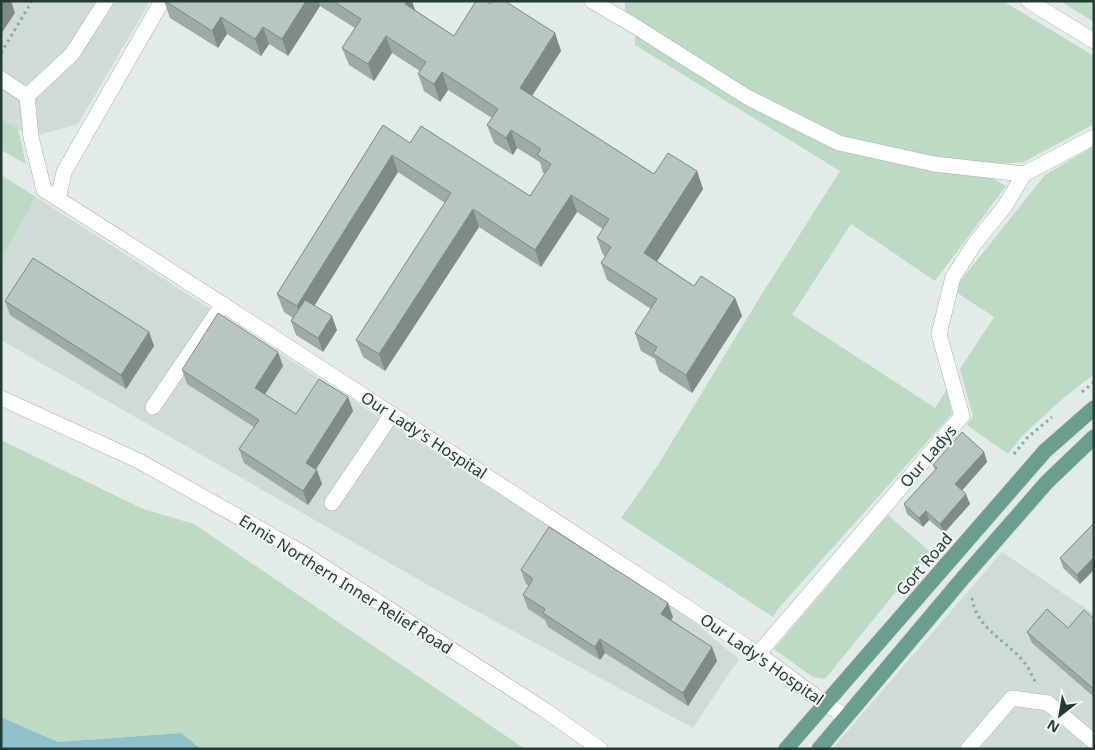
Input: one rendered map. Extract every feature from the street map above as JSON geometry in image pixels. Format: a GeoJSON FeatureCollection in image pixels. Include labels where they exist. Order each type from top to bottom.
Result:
{"type":"FeatureCollection","features":[{"type":"Feature","properties":{"kind":"main road","name":"Gort Road"},"geometry":{"type":"LineString","coordinates":[[786,749],[1045,451],[1093,409]]}},
{"type":"Feature","properties":{"kind":"main road"},"geometry":{"type":"LineString","coordinates":[[822,747],[963,578],[1047,482],[1094,437]]}},
{"type":"Feature","properties":{"kind":"street"},"geometry":{"type":"LineString","coordinates":[[1,79],[27,96],[72,54],[106,1]]}},
{"type":"Feature","properties":{"kind":"street"},"geometry":{"type":"LineString","coordinates":[[58,199],[64,172],[162,1]]}},
{"type":"Feature","properties":{"kind":"street"},"geometry":{"type":"LineString","coordinates":[[592,1],[747,97],[839,143],[934,164],[1024,174],[1094,137]]}},
{"type":"Feature","properties":{"kind":"street"},"geometry":{"type":"LineString","coordinates":[[1029,1],[1094,41]]}},
{"type":"Feature","properties":{"kind":"street","name":"Our Lady's Hospital"},"geometry":{"type":"LineString","coordinates":[[27,96],[31,137],[44,190],[223,304],[758,654],[846,717]]}},
{"type":"Feature","properties":{"kind":"street","name":"Our Ladys"},"geometry":{"type":"LineString","coordinates":[[758,654],[962,416],[939,334],[953,277],[976,243],[1005,206],[1024,174]]}},
{"type":"Feature","properties":{"kind":"street"},"geometry":{"type":"LineString","coordinates":[[153,407],[223,304]]}},
{"type":"Feature","properties":{"kind":"street","name":"Ennis Northern Inner Relief Road"},"geometry":{"type":"LineString","coordinates":[[1,398],[139,461],[302,552],[546,711],[600,749]]}},
{"type":"Feature","properties":{"kind":"street"},"geometry":{"type":"LineString","coordinates":[[332,503],[392,414]]}},
{"type":"Feature","properties":{"kind":"street"},"geometry":{"type":"LineString","coordinates":[[968,749],[1012,698],[1048,703],[1094,742]]}},
{"type":"Feature","properties":{"kind":"path"},"geometry":{"type":"LineString","coordinates":[[1,53],[32,1]]}},
{"type":"Feature","properties":{"kind":"path"},"geometry":{"type":"LineString","coordinates":[[963,578],[970,585],[974,606],[985,626],[1025,662],[1048,703]]}},
{"type":"Feature","properties":{"kind":"shaded area"},"geometry":{"type":"Polygon","coordinates":[[[1,1],[150,1],[78,124],[31,137],[1,119],[1,1]]]}},
{"type":"Feature","properties":{"kind":"shaded area"},"geometry":{"type":"Polygon","coordinates":[[[36,197],[677,608],[739,659],[693,728],[428,585],[1,340],[1,260],[36,197]]]}},
{"type":"Feature","properties":{"kind":"shaded area"},"geometry":{"type":"Polygon","coordinates":[[[1002,552],[1094,614],[1094,749],[832,749],[1002,552]]]}},
{"type":"Feature","properties":{"kind":"green space"},"geometry":{"type":"Polygon","coordinates":[[[625,1],[1003,1],[1094,56],[1094,124],[1024,162],[972,166],[1006,186],[935,281],[851,224],[792,315],[935,408],[947,389],[952,414],[777,610],[773,617],[621,518],[658,465],[760,297],[840,171],[635,45],[635,21],[625,12],[625,1]]]}},
{"type":"Feature","properties":{"kind":"green space"},"geometry":{"type":"Polygon","coordinates":[[[1060,1],[1094,1],[1094,22],[1060,1]]]}},
{"type":"Feature","properties":{"kind":"green space"},"geometry":{"type":"Polygon","coordinates":[[[1,119],[18,129],[26,164],[1,150],[1,119]]]}},
{"type":"Feature","properties":{"kind":"green space"},"geometry":{"type":"Polygon","coordinates":[[[1094,146],[1094,374],[1060,401],[1022,436],[1008,454],[967,425],[973,416],[960,369],[994,317],[953,290],[1045,175],[1094,146]]]}},
{"type":"Feature","properties":{"kind":"green space"},"geometry":{"type":"Polygon","coordinates":[[[1,175],[36,197],[1,260],[1,175]]]}},
{"type":"Feature","properties":{"kind":"green space"},"geometry":{"type":"Polygon","coordinates":[[[1,440],[143,509],[194,524],[525,749],[201,749],[181,733],[58,742],[1,717],[1,440]]]}},
{"type":"Feature","properties":{"kind":"green space"},"geometry":{"type":"Polygon","coordinates":[[[888,515],[929,551],[825,679],[813,677],[774,649],[888,515]]]}},
{"type":"Feature","properties":{"kind":"water"},"geometry":{"type":"Polygon","coordinates":[[[1,717],[58,742],[181,733],[201,749],[1,749],[1,717]]]}},
{"type":"Feature","properties":{"kind":"building"},"geometry":{"type":"Polygon","coordinates":[[[165,1],[306,1],[282,39],[263,27],[255,39],[221,17],[212,31],[165,1]]]}},
{"type":"Feature","properties":{"kind":"building"},"geometry":{"type":"Polygon","coordinates":[[[333,1],[406,1],[405,4],[454,36],[476,1],[486,1],[490,4],[492,1],[505,1],[555,33],[520,88],[654,174],[668,153],[697,171],[644,253],[694,286],[701,276],[735,298],[686,375],[653,354],[657,347],[635,333],[657,299],[601,263],[611,247],[597,238],[609,219],[571,195],[535,250],[473,209],[379,354],[356,340],[451,193],[392,155],[297,306],[277,294],[383,125],[410,143],[421,126],[530,196],[551,164],[537,155],[541,149],[511,130],[506,138],[487,125],[498,109],[442,72],[434,84],[418,74],[426,62],[386,36],[368,64],[342,48],[361,19],[333,1]]]}},
{"type":"Feature","properties":{"kind":"building"},"geometry":{"type":"Polygon","coordinates":[[[33,258],[149,332],[121,375],[5,301],[33,258]]]}},
{"type":"Feature","properties":{"kind":"building"},"geometry":{"type":"Polygon","coordinates":[[[305,300],[332,316],[318,338],[291,321],[305,300]]]}},
{"type":"Feature","properties":{"kind":"building"},"geometry":{"type":"Polygon","coordinates":[[[218,313],[278,352],[255,388],[296,414],[319,379],[348,397],[306,463],[317,470],[303,491],[239,449],[259,420],[182,370],[218,313]]]}},
{"type":"Feature","properties":{"kind":"building"},"geometry":{"type":"Polygon","coordinates":[[[962,432],[984,452],[955,484],[966,494],[940,524],[926,511],[919,518],[904,504],[937,468],[933,465],[962,432]]]}},
{"type":"Feature","properties":{"kind":"building"},"geometry":{"type":"Polygon","coordinates":[[[1094,523],[1094,557],[1077,575],[1060,558],[1094,523]]]}},
{"type":"Feature","properties":{"kind":"building"},"geometry":{"type":"Polygon","coordinates":[[[549,527],[668,603],[661,614],[712,647],[683,693],[600,639],[595,647],[543,613],[545,609],[523,595],[533,579],[521,570],[549,527]]]}},
{"type":"Feature","properties":{"kind":"building"},"geometry":{"type":"Polygon","coordinates":[[[1047,609],[1068,628],[1084,610],[1094,619],[1094,689],[1027,632],[1047,609]]]}}]}
